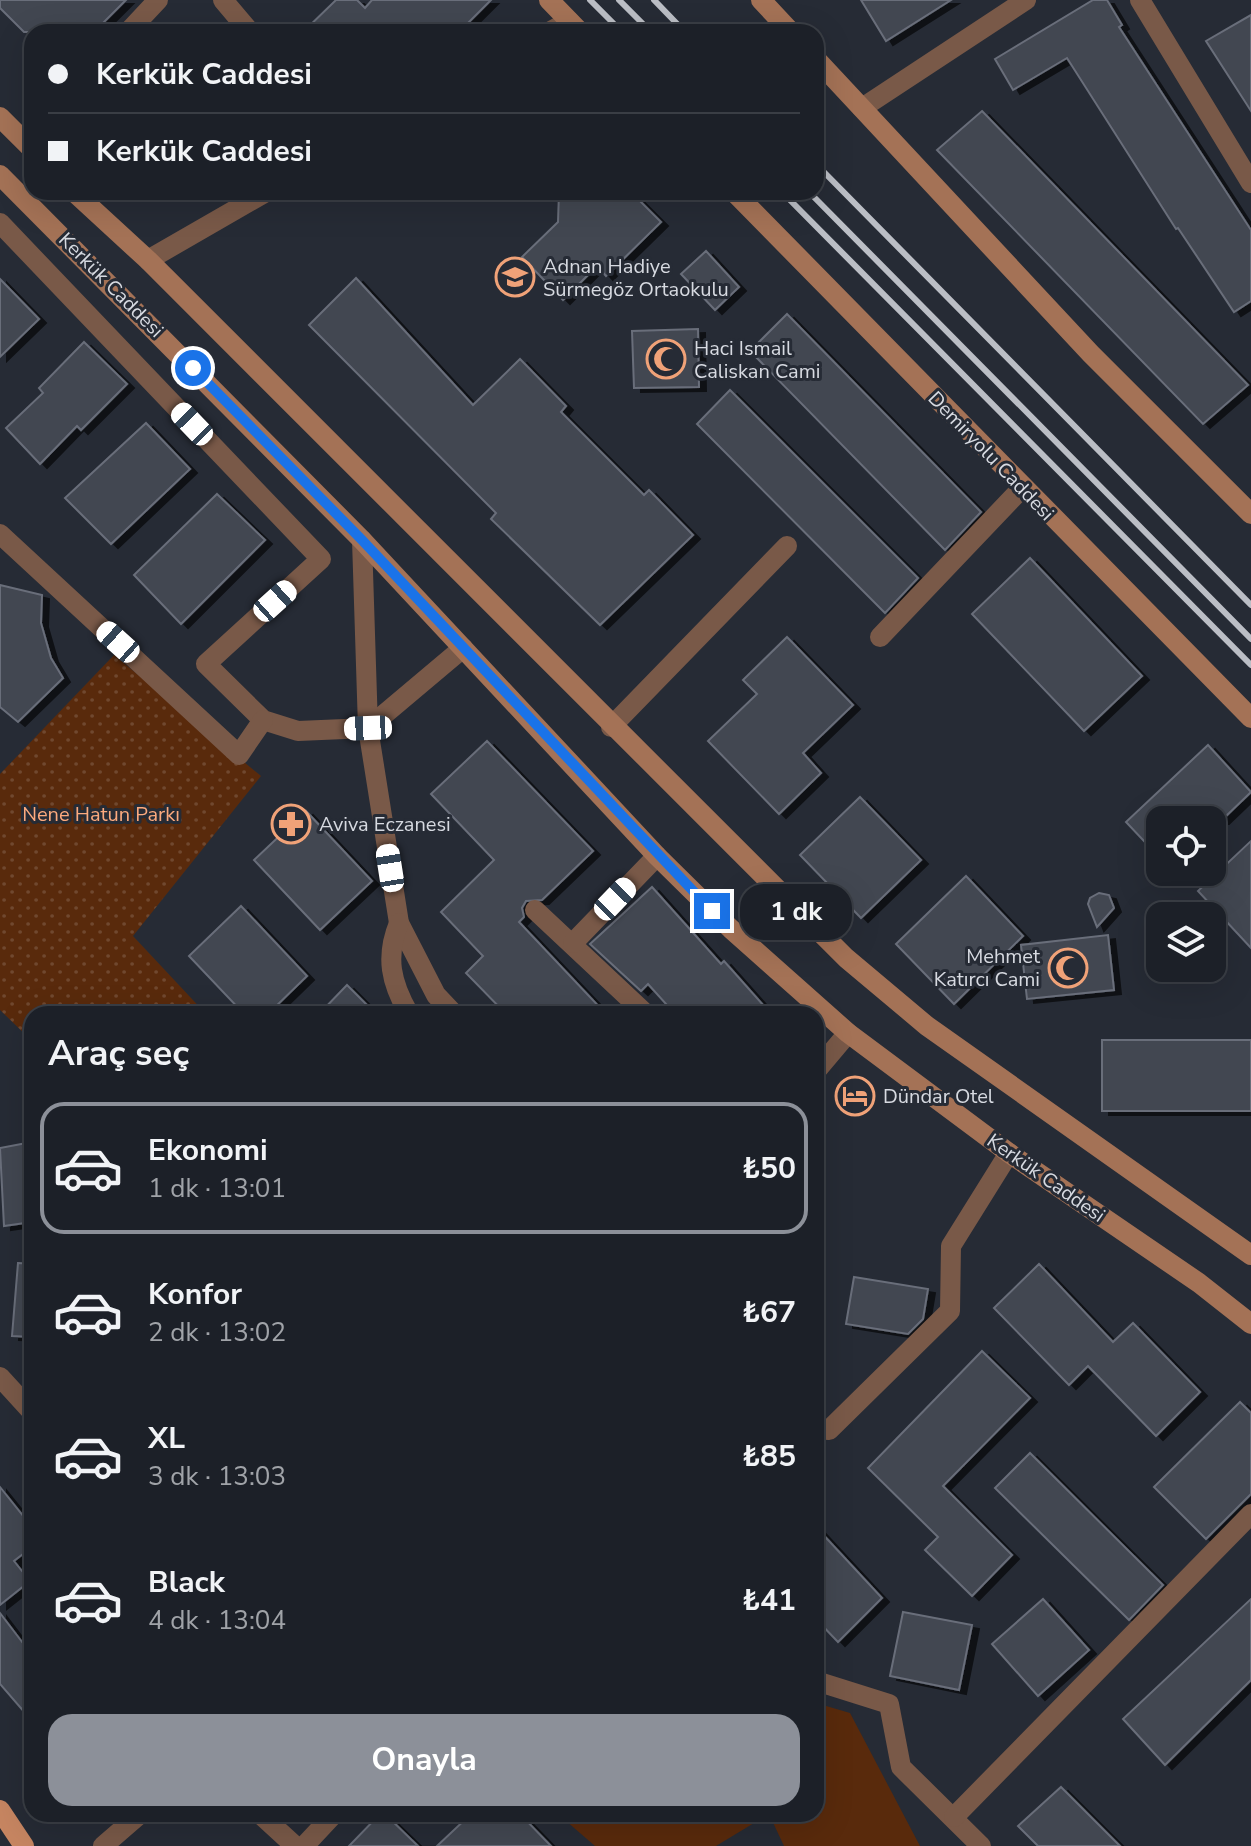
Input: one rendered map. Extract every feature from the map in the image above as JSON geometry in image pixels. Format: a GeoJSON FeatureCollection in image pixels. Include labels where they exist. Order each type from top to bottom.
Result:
{"type":"FeatureCollection","features":[{"type":"Feature","properties":{"kind":"main road"},"geometry":{"type":"LineString","coordinates":[[0,1810],[24,1846]]}},
{"type":"Feature","properties":{"kind":"street"},"geometry":{"type":"LineString","coordinates":[[136,24],[158,0]]}},
{"type":"Feature","properties":{"kind":"street"},"geometry":{"type":"LineString","coordinates":[[223,0],[243,24]]}},
{"type":"Feature","properties":{"kind":"street"},"geometry":{"type":"LineString","coordinates":[[549,0],[573,24]]}},
{"type":"Feature","properties":{"kind":"street"},"geometry":{"type":"LineString","coordinates":[[761,0],[784,24]]}},
{"type":"Feature","properties":{"kind":"street"},"geometry":{"type":"LineString","coordinates":[[862,108],[1026,0]]}},
{"type":"Feature","properties":{"kind":"street"},"geometry":{"type":"LineString","coordinates":[[1140,0],[1251,183]]}},
{"type":"Feature","properties":{"kind":"street"},"geometry":{"type":"LineString","coordinates":[[824,68],[1091,354],[1251,514]]}},
{"type":"Feature","properties":{"kind":"street"},"geometry":{"type":"LineString","coordinates":[[0,117],[24,137]]}},
{"type":"Feature","properties":{"kind":"street","name":"Kerkük Caddesi"},"geometry":{"type":"LineString","coordinates":[[0,175],[24,199]]}},
{"type":"Feature","properties":{"kind":"street","name":"Kerkük Caddesi"},"geometry":{"type":"LineString","coordinates":[[25,200],[362,540],[657,856],[731,929],[818,1006]]}},
{"type":"Feature","properties":{"kind":"street","name":"Kerkük Caddesi"},"geometry":{"type":"LineString","coordinates":[[83,200],[148,260],[611,727],[846,958],[927,1026],[1251,1255]]}},
{"type":"Feature","properties":{"kind":"street"},"geometry":{"type":"LineString","coordinates":[[148,260],[252,200]]}},
{"type":"Feature","properties":{"kind":"street","name":"Demiryolu Caddesi"},"geometry":{"type":"LineString","coordinates":[[742,200],[1251,718]]}},
{"type":"Feature","properties":{"kind":"street"},"geometry":{"type":"LineString","coordinates":[[0,223],[321,559],[206,664],[263,720],[298,731],[368,728],[463,648]]}},
{"type":"Feature","properties":{"kind":"street"},"geometry":{"type":"LineString","coordinates":[[880,637],[1022,488]]}},
{"type":"Feature","properties":{"kind":"street"},"geometry":{"type":"LineString","coordinates":[[0,534],[239,755],[263,720]]}},
{"type":"Feature","properties":{"kind":"street"},"geometry":{"type":"LineString","coordinates":[[362,540],[368,728],[399,923],[436,995],[446,1006]]}},
{"type":"Feature","properties":{"kind":"street"},"geometry":{"type":"LineString","coordinates":[[611,727],[787,546]]}},
{"type":"Feature","properties":{"kind":"street"},"geometry":{"type":"LineString","coordinates":[[573,943],[657,856]]}},
{"type":"Feature","properties":{"kind":"street"},"geometry":{"type":"LineString","coordinates":[[535,910],[638,1006]]}},
{"type":"Feature","properties":{"kind":"street"},"geometry":{"type":"LineString","coordinates":[[399,923],[389,947],[397,993],[404,1006]]}},
{"type":"Feature","properties":{"kind":"street","name":"Kerkük Caddesi"},"geometry":{"type":"LineString","coordinates":[[824,1012],[1009,1153],[1199,1283],[1251,1324]]}},
{"type":"Feature","properties":{"kind":"street"},"geometry":{"type":"LineString","coordinates":[[824,1062],[848,1033]]}},
{"type":"Feature","properties":{"kind":"street"},"geometry":{"type":"LineString","coordinates":[[824,1430],[829,1430],[950,1311],[951,1246],[1009,1153]]}},
{"type":"Feature","properties":{"kind":"street"},"geometry":{"type":"LineString","coordinates":[[0,1377],[24,1403]]}},
{"type":"Feature","properties":{"kind":"street"},"geometry":{"type":"LineString","coordinates":[[954,1817],[1251,1514]]}},
{"type":"Feature","properties":{"kind":"street"},"geometry":{"type":"LineString","coordinates":[[824,1684],[889,1704],[901,1767],[981,1846]]}},
{"type":"Feature","properties":{"kind":"street"},"geometry":{"type":"LineString","coordinates":[[103,1846],[131,1822]]}},
{"type":"Feature","properties":{"kind":"street"},"geometry":{"type":"LineString","coordinates":[[269,1822],[295,1846]]}},
{"type":"Feature","properties":{"kind":"street"},"geometry":{"type":"LineString","coordinates":[[304,1846],[326,1822]]}},
{"type":"Feature","properties":{"kind":"green space","name":"Nene Hatun Parkı"},"geometry":{"type":"Polygon","coordinates":[[[114,655],[261,776],[133,936],[199,1006],[24,1006],[24,1033],[0,1010],[0,774],[114,655]]]}},
{"type":"Feature","properties":{"kind":"green space"},"geometry":{"type":"Polygon","coordinates":[[[824,1705],[850,1713],[920,1846],[784,1846],[773,1822],[824,1822],[824,1705]]]}},
{"type":"Feature","properties":{"kind":"green space"},"geometry":{"type":"Polygon","coordinates":[[[567,1822],[756,1822],[716,1846],[595,1846],[567,1822]]]}},
{"type":"Feature","properties":{"kind":"building"},"geometry":{"type":"Polygon","coordinates":[[[0,0],[126,0],[102,24],[24,24],[24,32],[0,8],[0,0]]]}},
{"type":"Feature","properties":{"kind":"building"},"geometry":{"type":"Polygon","coordinates":[[[336,0],[357,0],[365,8],[372,0],[491,0],[467,24],[311,24],[336,0]]]}},
{"type":"Feature","properties":{"kind":"building"},"geometry":{"type":"Polygon","coordinates":[[[861,0],[951,0],[886,41],[861,0]]]}},
{"type":"Feature","properties":{"kind":"building"},"geometry":{"type":"Polygon","coordinates":[[[1093,0],[1107,0],[1122,25],[1119,27],[1251,230],[1251,301],[1234,312],[1176,229],[1067,58],[1013,90],[995,59],[1093,0]]]}},
{"type":"Feature","properties":{"kind":"building"},"geometry":{"type":"Polygon","coordinates":[[[1251,15],[1251,111],[1206,41],[1251,15]]]}},
{"type":"Feature","properties":{"kind":"building"},"geometry":{"type":"Polygon","coordinates":[[[982,111],[1248,385],[1203,424],[937,150],[982,111]]]}},
{"type":"Feature","properties":{"kind":"building"},"geometry":{"type":"Polygon","coordinates":[[[559,200],[639,200],[661,222],[606,276],[597,266],[563,300],[522,257],[558,222],[559,200]]]}},
{"type":"Feature","properties":{"kind":"building"},"geometry":{"type":"Polygon","coordinates":[[[706,251],[739,287],[715,310],[681,274],[706,251]]]}},
{"type":"Feature","properties":{"kind":"building"},"geometry":{"type":"Polygon","coordinates":[[[356,278],[473,405],[520,359],[566,406],[561,412],[644,495],[649,490],[693,535],[600,625],[491,519],[496,513],[309,325],[356,278]]]}},
{"type":"Feature","properties":{"kind":"building"},"geometry":{"type":"Polygon","coordinates":[[[0,279],[39,319],[0,357],[0,279]]]}},
{"type":"Feature","properties":{"kind":"building"},"geometry":{"type":"Polygon","coordinates":[[[787,314],[981,512],[945,550],[750,351],[787,314]]]}},
{"type":"Feature","properties":{"kind":"building","name":"Haci Ismail Caliskan Cami"},"geometry":{"type":"Polygon","coordinates":[[[698,329],[699,387],[634,388],[632,331],[698,329]]]}},
{"type":"Feature","properties":{"kind":"building"},"geometry":{"type":"Polygon","coordinates":[[[84,342],[127,384],[81,430],[77,426],[40,464],[6,428],[43,393],[39,388],[84,342]]]}},
{"type":"Feature","properties":{"kind":"building"},"geometry":{"type":"Polygon","coordinates":[[[730,390],[918,578],[885,613],[697,424],[730,390]]]}},
{"type":"Feature","properties":{"kind":"building"},"geometry":{"type":"Polygon","coordinates":[[[146,423],[190,469],[111,544],[65,498],[146,423]]]}},
{"type":"Feature","properties":{"kind":"building"},"geometry":{"type":"Polygon","coordinates":[[[217,494],[265,540],[181,624],[134,575],[217,494]]]}},
{"type":"Feature","properties":{"kind":"building"},"geometry":{"type":"Polygon","coordinates":[[[1030,558],[1142,676],[1084,731],[972,614],[1030,558]]]}},
{"type":"Feature","properties":{"kind":"building"},"geometry":{"type":"Polygon","coordinates":[[[0,585],[42,595],[41,623],[51,658],[63,678],[18,722],[0,707],[0,585]]]}},
{"type":"Feature","properties":{"kind":"building"},"geometry":{"type":"Polygon","coordinates":[[[787,637],[853,705],[803,753],[821,773],[779,814],[708,741],[757,694],[743,680],[787,637]]]}},
{"type":"Feature","properties":{"kind":"building"},"geometry":{"type":"Polygon","coordinates":[[[487,741],[593,851],[542,900],[526,901],[522,908],[524,917],[519,922],[598,1006],[498,1006],[466,973],[483,956],[441,912],[494,860],[431,794],[487,741]]]}},
{"type":"Feature","properties":{"kind":"building"},"geometry":{"type":"Polygon","coordinates":[[[1208,745],[1251,792],[1226,816],[1226,806],[1146,806],[1146,843],[1126,822],[1208,745]]]}},
{"type":"Feature","properties":{"kind":"building"},"geometry":{"type":"Polygon","coordinates":[[[860,797],[921,860],[861,918],[800,855],[860,797]]]}},
{"type":"Feature","properties":{"kind":"building"},"geometry":{"type":"Polygon","coordinates":[[[306,811],[372,881],[320,930],[254,860],[306,811]]]}},
{"type":"Feature","properties":{"kind":"building"},"geometry":{"type":"Polygon","coordinates":[[[1251,841],[1251,948],[1226,921],[1226,902],[1208,902],[1198,891],[1203,886],[1226,886],[1226,865],[1251,841]]]}},
{"type":"Feature","properties":{"kind":"building"},"geometry":{"type":"Polygon","coordinates":[[[966,876],[1023,936],[954,1004],[896,944],[966,876]]]}},
{"type":"Feature","properties":{"kind":"building"},"geometry":{"type":"Polygon","coordinates":[[[652,887],[721,964],[724,961],[764,1006],[668,1006],[648,984],[641,991],[590,944],[652,887]]]}},
{"type":"Feature","properties":{"kind":"building"},"geometry":{"type":"Polygon","coordinates":[[[1099,893],[1109,895],[1114,908],[1097,927],[1088,904],[1090,898],[1099,893]]]}},
{"type":"Feature","properties":{"kind":"building"},"geometry":{"type":"Polygon","coordinates":[[[241,906],[307,976],[276,1006],[236,1006],[189,956],[241,906]]]}},
{"type":"Feature","properties":{"kind":"building","name":"Mehmet Katırcı Cami"},"geometry":{"type":"Polygon","coordinates":[[[1108,935],[1114,990],[1027,999],[1021,945],[1108,935]]]}},
{"type":"Feature","properties":{"kind":"building"},"geometry":{"type":"Polygon","coordinates":[[[347,985],[368,1006],[327,1006],[347,985]]]}},
{"type":"Feature","properties":{"kind":"building"},"geometry":{"type":"Polygon","coordinates":[[[1102,1040],[1251,1040],[1251,1111],[1102,1111],[1102,1040]]]}},
{"type":"Feature","properties":{"kind":"building"},"geometry":{"type":"Polygon","coordinates":[[[24,1144],[24,1223],[4,1226],[0,1148],[24,1144]]]}},
{"type":"Feature","properties":{"kind":"building"},"geometry":{"type":"Polygon","coordinates":[[[18,1263],[24,1263],[24,1337],[12,1336],[18,1263]]]}},
{"type":"Feature","properties":{"kind":"building"},"geometry":{"type":"Polygon","coordinates":[[[1039,1264],[1113,1342],[1133,1323],[1200,1392],[1156,1436],[1088,1366],[1069,1385],[994,1308],[1039,1264]]]}},
{"type":"Feature","properties":{"kind":"building"},"geometry":{"type":"Polygon","coordinates":[[[854,1277],[928,1289],[923,1319],[908,1334],[846,1324],[854,1277]]]}},
{"type":"Feature","properties":{"kind":"building"},"geometry":{"type":"Polygon","coordinates":[[[982,1351],[1030,1398],[943,1486],[1012,1555],[972,1596],[925,1550],[938,1537],[868,1468],[982,1351]]]}},
{"type":"Feature","properties":{"kind":"building"},"geometry":{"type":"Polygon","coordinates":[[[1240,1402],[1251,1413],[1251,1494],[1206,1539],[1154,1487],[1240,1402]]]}},
{"type":"Feature","properties":{"kind":"building"},"geometry":{"type":"Polygon","coordinates":[[[1030,1453],[1163,1585],[1129,1620],[995,1488],[1030,1453]]]}},
{"type":"Feature","properties":{"kind":"building"},"geometry":{"type":"Polygon","coordinates":[[[0,1487],[24,1517],[24,1553],[14,1561],[24,1574],[24,1586],[0,1605],[0,1487]]]}},
{"type":"Feature","properties":{"kind":"building"},"geometry":{"type":"Polygon","coordinates":[[[824,1536],[882,1598],[838,1642],[824,1627],[824,1536]]]}},
{"type":"Feature","properties":{"kind":"building"},"geometry":{"type":"Polygon","coordinates":[[[1043,1599],[1089,1650],[1038,1696],[992,1644],[1043,1599]]]}},
{"type":"Feature","properties":{"kind":"building"},"geometry":{"type":"Polygon","coordinates":[[[1251,1599],[1251,1680],[1165,1765],[1123,1719],[1251,1599]]]}},
{"type":"Feature","properties":{"kind":"building"},"geometry":{"type":"Polygon","coordinates":[[[903,1612],[972,1625],[959,1690],[890,1676],[903,1612]]]}},
{"type":"Feature","properties":{"kind":"building"},"geometry":{"type":"Polygon","coordinates":[[[0,1613],[24,1644],[24,1712],[0,1684],[0,1613]]]}},
{"type":"Feature","properties":{"kind":"building"},"geometry":{"type":"Polygon","coordinates":[[[1061,1787],[1120,1846],[1038,1846],[1018,1826],[1061,1787]]]}},
{"type":"Feature","properties":{"kind":"building"},"geometry":{"type":"Polygon","coordinates":[[[372,1822],[393,1822],[418,1846],[349,1846],[372,1822]]]}},
{"type":"Feature","properties":{"kind":"building"},"geometry":{"type":"Polygon","coordinates":[[[462,1822],[528,1822],[551,1846],[437,1846],[462,1822]]]}},
{"type":"Feature","properties":{"kind":"railway"},"geometry":{"type":"LineString","coordinates":[[590,0],[614,24]]}},
{"type":"Feature","properties":{"kind":"railway"},"geometry":{"type":"LineString","coordinates":[[619,0],[643,24]]}},
{"type":"Feature","properties":{"kind":"railway"},"geometry":{"type":"LineString","coordinates":[[654,0],[677,24]]}},
{"type":"Feature","properties":{"kind":"railway"},"geometry":{"type":"LineString","coordinates":[[824,172],[1251,605]]}},
{"type":"Feature","properties":{"kind":"railway"},"geometry":{"type":"LineString","coordinates":[[790,200],[1251,665]]}},
{"type":"Feature","properties":{"kind":"railway"},"geometry":{"type":"LineString","coordinates":[[817,200],[1251,639]]}},
{"type":"Feature","properties":{"kind":"place","name":"Adnan Hadiye Sürmegöz Ortaokulu"},"geometry":{"type":"Point","coordinates":[515,277]}},
{"type":"Feature","properties":{"kind":"place","name":"Haci Ismail Caliskan Cami"},"geometry":{"type":"Point","coordinates":[666,359]}},
{"type":"Feature","properties":{"kind":"place","name":"Aviva Eczanesi"},"geometry":{"type":"Point","coordinates":[291,824]}},
{"type":"Feature","properties":{"kind":"place","name":"Mehmet Katırcı Cami"},"geometry":{"type":"Point","coordinates":[1068,968]}},
{"type":"Feature","properties":{"kind":"place","name":"Dündar Otel"},"geometry":{"type":"Point","coordinates":[855,1096]}},
{"type":"Feature","properties":{"kind":"route"},"geometry":{"type":"LineString","coordinates":[[193,368],[362,540],[712,911]]}}]}
